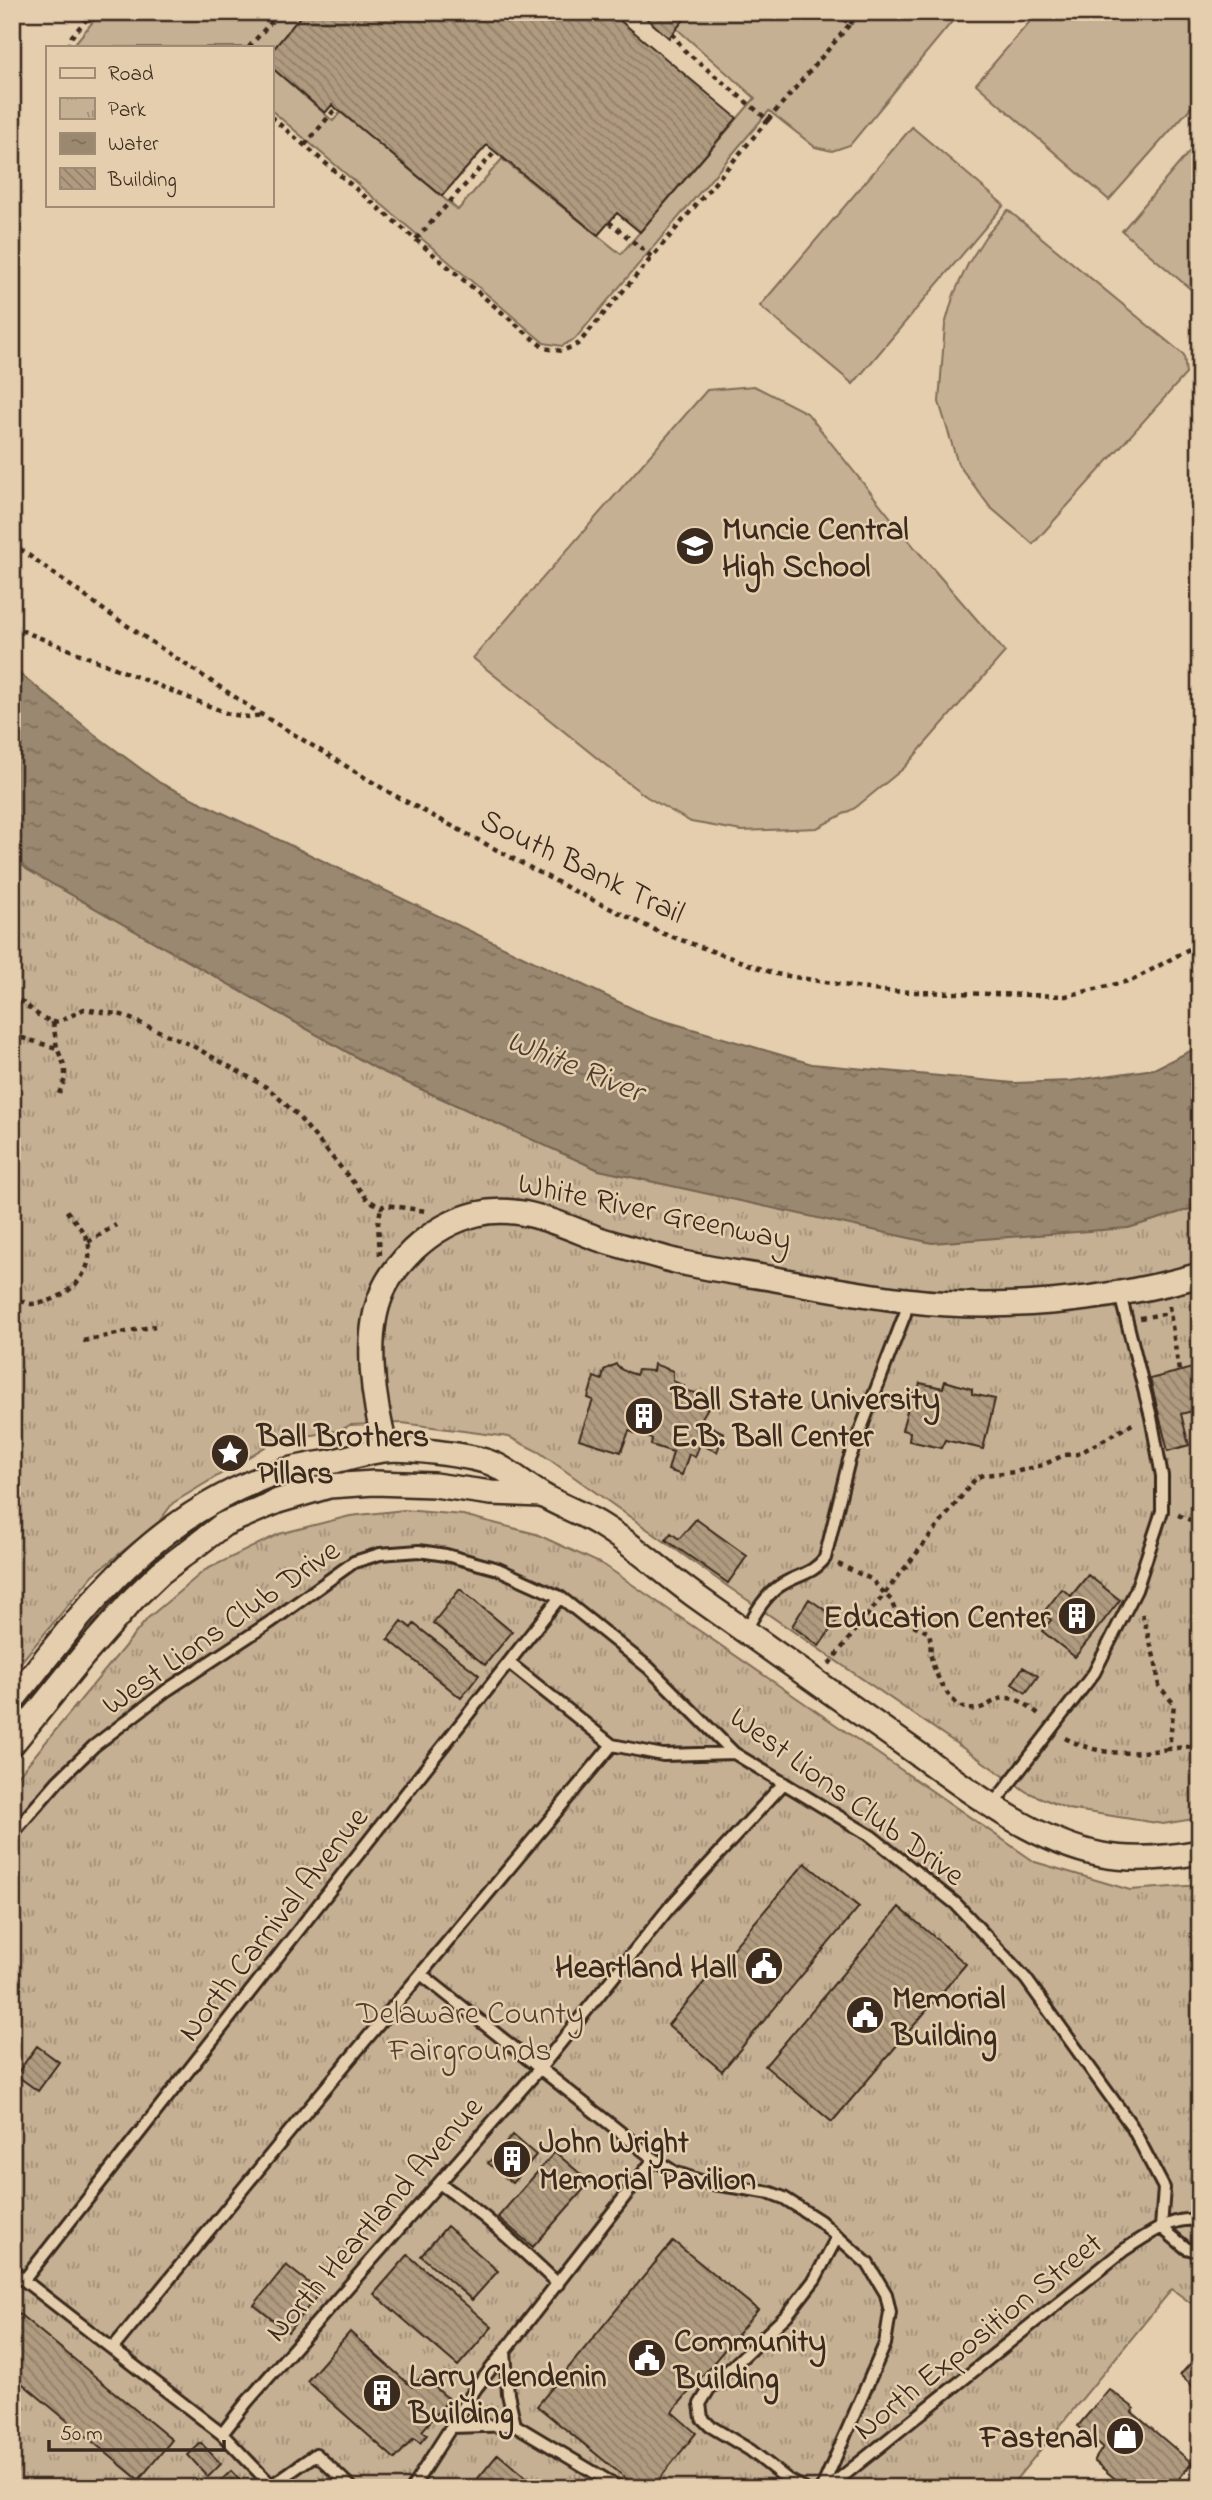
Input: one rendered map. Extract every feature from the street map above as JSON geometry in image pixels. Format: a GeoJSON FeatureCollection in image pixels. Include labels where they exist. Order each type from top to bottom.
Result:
{"type":"FeatureCollection","features":[{"type":"Feature","properties":{"kind":"street"},"geometry":{"type":"LineString","coordinates":[[386,1450],[373,1382],[372,1362],[374,1326],[382,1293],[400,1263],[426,1238],[453,1222],[476,1214],[497,1211],[523,1212],[600,1239],[677,1261],[908,1300],[1046,1303],[1120,1294],[1200,1275]]}},
{"type":"Feature","properties":{"kind":"street"},"geometry":{"type":"LineString","coordinates":[[12,1701],[105,1586],[131,1560],[184,1518],[223,1494],[269,1475],[386,1450],[451,1455],[491,1462],[541,1495],[601,1524],[682,1586],[992,1806],[1048,1836],[1102,1855],[1129,1858],[1169,1858],[1200,1852]]}},
{"type":"Feature","properties":{"kind":"street"},"geometry":{"type":"LineString","coordinates":[[12,1744],[134,1598],[160,1573],[224,1524],[278,1501],[329,1486],[374,1483],[434,1485],[491,1493],[541,1495]]}},
{"type":"Feature","properties":{"kind":"lane"},"geometry":{"type":"LineString","coordinates":[[992,1806],[1094,1672],[1136,1590],[1162,1511],[1162,1476],[1151,1417],[1120,1294]]}},
{"type":"Feature","properties":{"kind":"lane"},"geometry":{"type":"LineString","coordinates":[[745,1631],[772,1593],[794,1577],[816,1570],[825,1558],[849,1460],[908,1300]]}},
{"type":"Feature","properties":{"kind":"lane","name":"West Lions Club Drive"},"geometry":{"type":"LineString","coordinates":[[12,1834],[58,1781],[94,1746],[167,1690],[272,1621],[354,1562],[394,1552],[419,1551],[498,1569],[559,1597],[649,1668],[734,1753],[870,1836],[956,1905],[1026,1979],[1131,2125],[1164,2188],[1161,2227]]}},
{"type":"Feature","properties":{"kind":"lane","name":"North Carnival Avenue"},"geometry":{"type":"LineString","coordinates":[[24,2280],[559,1597]]}},
{"type":"Feature","properties":{"kind":"lane"},"geometry":{"type":"LineString","coordinates":[[509,1662],[612,1745],[663,1755],[734,1753]]}},
{"type":"Feature","properties":{"kind":"lane"},"geometry":{"type":"LineString","coordinates":[[113,2348],[612,1745]]}},
{"type":"Feature","properties":{"kind":"lane","name":"North Heartland Avenue"},"geometry":{"type":"LineString","coordinates":[[222,2434],[246,2403],[541,2067],[669,1908],[784,1783]]}},
{"type":"Feature","properties":{"kind":"lane"},"geometry":{"type":"LineString","coordinates":[[421,1974],[674,2172],[707,2183],[784,2197],[820,2221],[868,2264],[886,2294],[890,2312],[885,2344],[822,2488]]}},
{"type":"Feature","properties":{"kind":"lane"},"geometry":{"type":"LineString","coordinates":[[412,2488],[476,2388],[654,2159]]}},
{"type":"Feature","properties":{"kind":"lane"},"geometry":{"type":"LineString","coordinates":[[439,2183],[517,2246],[558,2284]]}},
{"type":"Feature","properties":{"kind":"lane"},"geometry":{"type":"LineString","coordinates":[[1161,2227],[1193,2219],[1200,2221]]}},
{"type":"Feature","properties":{"kind":"lane"},"geometry":{"type":"LineString","coordinates":[[1161,2227],[1186,2248],[1200,2252]]}},
{"type":"Feature","properties":{"kind":"lane","name":"North Exposition Street"},"geometry":{"type":"LineString","coordinates":[[828,2488],[1124,2250],[1161,2227]]}},
{"type":"Feature","properties":{"kind":"lane"},"geometry":{"type":"LineString","coordinates":[[803,2488],[750,2450],[709,2426],[702,2418],[700,2404],[709,2389],[787,2315],[815,2279],[837,2236]]}},
{"type":"Feature","properties":{"kind":"lane"},"geometry":{"type":"LineString","coordinates":[[12,2271],[222,2434],[273,2486],[316,2454],[352,2488]]}},
{"type":"Feature","properties":{"kind":"lane"},"geometry":{"type":"LineString","coordinates":[[505,2351],[508,2394],[515,2425]]}},
{"type":"Feature","properties":{"kind":"lane"},"geometry":{"type":"LineString","coordinates":[[451,2427],[515,2425],[620,2488]]}},
{"type":"Feature","properties":{"kind":"path"},"geometry":{"type":"LineString","coordinates":[[68,46],[72,36],[93,12]]}},
{"type":"Feature","properties":{"kind":"path"},"geometry":{"type":"LineString","coordinates":[[250,46],[280,12]]}},
{"type":"Feature","properties":{"kind":"path"},"geometry":{"type":"LineString","coordinates":[[835,12],[850,24]]}},
{"type":"Feature","properties":{"kind":"path"},"geometry":{"type":"LineString","coordinates":[[273,119],[544,348],[562,351],[578,344],[860,12]]}},
{"type":"Feature","properties":{"kind":"path"},"geometry":{"type":"LineString","coordinates":[[672,33],[684,50],[768,120]]}},
{"type":"Feature","properties":{"kind":"path"},"geometry":{"type":"LineString","coordinates":[[305,145],[336,108]]}},
{"type":"Feature","properties":{"kind":"path"},"geometry":{"type":"LineString","coordinates":[[416,239],[494,153]]}},
{"type":"Feature","properties":{"kind":"path"},"geometry":{"type":"LineString","coordinates":[[609,222],[652,257]]}},
{"type":"Feature","properties":{"kind":"path","name":"South Bank Trail"},"geometry":{"type":"LineString","coordinates":[[12,543],[108,613],[262,715],[392,794],[572,890],[659,932],[776,974],[880,991],[1066,996],[1133,979],[1200,943]]}},
{"type":"Feature","properties":{"kind":"path"},"geometry":{"type":"LineString","coordinates":[[12,625],[229,714],[248,717],[262,715]]}},
{"type":"Feature","properties":{"kind":"path"},"geometry":{"type":"LineString","coordinates":[[12,994],[41,1017],[53,1022],[61,1021],[84,1009],[122,1015],[191,1045],[268,1088],[296,1114],[368,1200],[381,1207],[386,1205],[435,1212]]}},
{"type":"Feature","properties":{"kind":"path"},"geometry":{"type":"LineString","coordinates":[[53,1022],[57,1048],[65,1067],[65,1079],[58,1096]]}},
{"type":"Feature","properties":{"kind":"path"},"geometry":{"type":"LineString","coordinates":[[12,1035],[57,1048]]}},
{"type":"Feature","properties":{"kind":"path"},"geometry":{"type":"LineString","coordinates":[[380,1258],[378,1224],[381,1207]]}},
{"type":"Feature","properties":{"kind":"path"},"geometry":{"type":"LineString","coordinates":[[12,1296],[30,1304],[50,1300],[73,1288],[88,1268],[88,1242],[66,1210]]}},
{"type":"Feature","properties":{"kind":"path"},"geometry":{"type":"LineString","coordinates":[[88,1242],[116,1225]]}},
{"type":"Feature","properties":{"kind":"path"},"geometry":{"type":"LineString","coordinates":[[1168,1300],[1179,1371]]}},
{"type":"Feature","properties":{"kind":"path"},"geometry":{"type":"LineString","coordinates":[[1128,1325],[1143,1316],[1170,1313]]}},
{"type":"Feature","properties":{"kind":"path"},"geometry":{"type":"LineString","coordinates":[[83,1341],[155,1325]]}},
{"type":"Feature","properties":{"kind":"path"},"geometry":{"type":"LineString","coordinates":[[829,1664],[976,1478],[1015,1472],[1043,1465],[1064,1455],[1078,1454],[1118,1431],[1151,1417]]}},
{"type":"Feature","properties":{"kind":"path"},"geometry":{"type":"LineString","coordinates":[[1162,1511],[1200,1524]]}},
{"type":"Feature","properties":{"kind":"path"},"geometry":{"type":"LineString","coordinates":[[825,1558],[871,1579],[904,1620],[929,1633],[933,1667],[953,1701],[964,1708],[976,1709],[1006,1698],[1022,1702],[1058,1734],[1097,1751],[1123,1754],[1200,1745]]}},
{"type":"Feature","properties":{"kind":"path"},"geometry":{"type":"LineString","coordinates":[[1136,1590],[1156,1664],[1159,1686],[1174,1704],[1169,1749]]}},
{"type":"Feature","properties":{"kind":"green space"},"geometry":{"type":"Polygon","coordinates":[[[101,12],[304,12],[273,50],[273,46],[75,46],[101,12]]]}},
{"type":"Feature","properties":{"kind":"green space"},"geometry":{"type":"Polygon","coordinates":[[[690,12],[960,12],[850,145],[832,151],[815,147],[769,111],[575,339],[562,346],[544,343],[273,112],[273,69],[333,121],[341,112],[458,210],[502,159],[621,254],[755,98],[676,28],[690,12]]]}},
{"type":"Feature","properties":{"kind":"green space"},"geometry":{"type":"Polygon","coordinates":[[[1038,12],[1200,12],[1200,97],[1109,200],[976,84],[1038,12]]]}},
{"type":"Feature","properties":{"kind":"green space"},"geometry":{"type":"Polygon","coordinates":[[[912,127],[1004,205],[853,384],[760,306],[912,127]]]}},
{"type":"Feature","properties":{"kind":"green space"},"geometry":{"type":"Polygon","coordinates":[[[1200,139],[1200,297],[1122,231],[1200,139]]]}},
{"type":"Feature","properties":{"kind":"green space"},"geometry":{"type":"Polygon","coordinates":[[[1008,210],[1184,355],[1186,374],[1033,544],[990,507],[958,464],[939,402],[945,325],[954,294],[985,237],[1008,210]]]}},
{"type":"Feature","properties":{"kind":"green space"},"geometry":{"type":"Polygon","coordinates":[[[754,386],[807,413],[915,548],[1005,652],[904,768],[855,808],[817,828],[742,831],[691,822],[647,797],[623,779],[473,658],[707,390],[754,386]]]}},
{"type":"Feature","properties":{"kind":"green space"},"geometry":{"type":"Polygon","coordinates":[[[12,856],[28,870],[379,1070],[599,1170],[1128,1228],[1200,1206],[1200,1818],[1163,1824],[1068,1809],[1027,1792],[727,1586],[539,1452],[509,1437],[402,1423],[350,1425],[341,1430],[296,1438],[283,1436],[173,1503],[158,1523],[93,1575],[12,1673],[12,856]]]}},
{"type":"Feature","properties":{"kind":"green space","name":"Delaware County Fairgrounds"},"geometry":{"type":"Polygon","coordinates":[[[404,1510],[463,1515],[536,1534],[604,1565],[1035,1862],[1130,1890],[1200,1885],[1200,2310],[1172,2289],[1009,2488],[12,2488],[12,1783],[148,1618],[205,1570],[279,1534],[350,1516],[404,1510]]]}},
{"type":"Feature","properties":{"kind":"water","name":"White River"},"geometry":{"type":"Polygon","coordinates":[[[12,667],[94,734],[160,783],[648,1016],[812,1064],[1014,1083],[1070,1081],[1154,1069],[1200,1046],[1200,1206],[1128,1228],[932,1243],[599,1170],[379,1070],[28,870],[12,856],[12,667]]]}},
{"type":"Feature","properties":{"kind":"building"},"geometry":{"type":"Polygon","coordinates":[[[304,12],[610,12],[737,118],[640,232],[617,213],[598,235],[487,145],[442,196],[332,105],[325,113],[273,69],[273,50],[304,12]]]}},
{"type":"Feature","properties":{"kind":"building"},"geometry":{"type":"Polygon","coordinates":[[[639,12],[690,12],[669,38],[639,12]]]}},
{"type":"Feature","properties":{"kind":"building","name":"Ball State University E.B. Ball Center"},"geometry":{"type":"Polygon","coordinates":[[[616,1364],[622,1370],[636,1375],[638,1370],[653,1371],[654,1364],[673,1371],[673,1381],[684,1386],[682,1390],[701,1394],[708,1399],[709,1406],[700,1421],[724,1433],[717,1452],[700,1444],[695,1457],[689,1454],[682,1475],[668,1470],[673,1452],[651,1445],[652,1439],[629,1431],[621,1452],[579,1439],[593,1400],[588,1398],[594,1377],[602,1380],[604,1370],[616,1364]]]}},
{"type":"Feature","properties":{"kind":"building"},"geometry":{"type":"Polygon","coordinates":[[[1200,1366],[1200,1409],[1181,1414],[1189,1445],[1168,1451],[1150,1379],[1200,1366]]]}},
{"type":"Feature","properties":{"kind":"building"},"geometry":{"type":"Polygon","coordinates":[[[945,1381],[972,1389],[972,1394],[995,1399],[983,1449],[945,1440],[941,1448],[909,1441],[910,1432],[902,1430],[912,1392],[917,1393],[920,1383],[943,1388],[945,1381]]]}},
{"type":"Feature","properties":{"kind":"building"},"geometry":{"type":"Polygon","coordinates":[[[696,1519],[747,1556],[728,1583],[666,1540],[671,1533],[679,1539],[696,1519]]]}},
{"type":"Feature","properties":{"kind":"building","name":"Education Center"},"geometry":{"type":"Polygon","coordinates":[[[1088,1575],[1120,1600],[1075,1657],[1042,1631],[1051,1620],[1043,1613],[1062,1589],[1071,1596],[1088,1575]]]}},
{"type":"Feature","properties":{"kind":"building"},"geometry":{"type":"Polygon","coordinates":[[[460,1589],[512,1632],[485,1665],[433,1623],[460,1589]]]}},
{"type":"Feature","properties":{"kind":"building"},"geometry":{"type":"Polygon","coordinates":[[[809,1599],[838,1619],[819,1646],[792,1626],[809,1599]]]}},
{"type":"Feature","properties":{"kind":"building"},"geometry":{"type":"Polygon","coordinates":[[[402,1621],[411,1628],[414,1624],[479,1675],[461,1698],[388,1639],[402,1621]]]}},
{"type":"Feature","properties":{"kind":"building"},"geometry":{"type":"Polygon","coordinates":[[[1023,1667],[1038,1676],[1026,1693],[1012,1684],[1023,1667]]]}},
{"type":"Feature","properties":{"kind":"building","name":"Heartland Hall"},"geometry":{"type":"Polygon","coordinates":[[[805,1863],[859,1907],[722,2071],[668,2025],[805,1863]]]}},
{"type":"Feature","properties":{"kind":"building","name":"Memorial Building"},"geometry":{"type":"Polygon","coordinates":[[[899,1907],[966,1964],[832,2122],[765,2066],[899,1907]]]}},
{"type":"Feature","properties":{"kind":"building"},"geometry":{"type":"Polygon","coordinates":[[[37,2046],[59,2062],[38,2091],[16,2075],[37,2046]]]}},
{"type":"Feature","properties":{"kind":"building","name":"John Wright Memorial Pavilion"},"geometry":{"type":"Polygon","coordinates":[[[513,2135],[536,2155],[512,2183],[488,2163],[513,2135]]]}},
{"type":"Feature","properties":{"kind":"building"},"geometry":{"type":"Polygon","coordinates":[[[555,2152],[590,2182],[533,2247],[498,2217],[555,2152]]]}},
{"type":"Feature","properties":{"kind":"building"},"geometry":{"type":"Polygon","coordinates":[[[447,2226],[498,2271],[472,2300],[421,2256],[447,2226]]]}},
{"type":"Feature","properties":{"kind":"building","name":"Community Building"},"geometry":{"type":"Polygon","coordinates":[[[673,2241],[758,2310],[672,2412],[696,2433],[652,2488],[638,2488],[537,2406],[673,2241]]]}},
{"type":"Feature","properties":{"kind":"building"},"geometry":{"type":"Polygon","coordinates":[[[408,2255],[492,2327],[458,2366],[374,2294],[408,2255]]]}},
{"type":"Feature","properties":{"kind":"building"},"geometry":{"type":"Polygon","coordinates":[[[286,2265],[320,2292],[288,2332],[254,2305],[286,2265]]]}},
{"type":"Feature","properties":{"kind":"building"},"geometry":{"type":"Polygon","coordinates":[[[12,2308],[172,2440],[139,2480],[12,2375],[12,2308]]]}},
{"type":"Feature","properties":{"kind":"building","name":"Larry Clendenin Building"},"geometry":{"type":"Polygon","coordinates":[[[350,2332],[412,2387],[422,2376],[449,2399],[422,2431],[427,2435],[420,2443],[414,2438],[395,2459],[307,2381],[350,2332]]]}},
{"type":"Feature","properties":{"kind":"building"},"geometry":{"type":"Polygon","coordinates":[[[1200,2353],[1200,2393],[1180,2375],[1200,2353]]]}},
{"type":"Feature","properties":{"kind":"building","name":"Fastenal"},"geometry":{"type":"Polygon","coordinates":[[[1109,2389],[1134,2408],[1132,2412],[1192,2463],[1171,2488],[1126,2488],[1094,2461],[1103,2447],[1078,2426],[1109,2389]]]}},
{"type":"Feature","properties":{"kind":"building"},"geometry":{"type":"Polygon","coordinates":[[[201,2443],[221,2464],[208,2477],[188,2455],[201,2443]]]}},
{"type":"Feature","properties":{"kind":"building"},"geometry":{"type":"Polygon","coordinates":[[[498,2454],[538,2488],[470,2488],[498,2454]]]}},
{"type":"Feature","properties":{"kind":"building"},"geometry":{"type":"Polygon","coordinates":[[[231,2471],[247,2488],[213,2488],[231,2471]]]}},
{"type":"Feature","properties":{"kind":"place","name":"Muncie Central High School"},"geometry":{"type":"Point","coordinates":[695,546]}},
{"type":"Feature","properties":{"kind":"place","name":"Ball State University E.B. Ball Center"},"geometry":{"type":"Point","coordinates":[644,1416]}},
{"type":"Feature","properties":{"kind":"place","name":"Ball Brothers Pillars"},"geometry":{"type":"Point","coordinates":[230,1453]}},
{"type":"Feature","properties":{"kind":"place","name":"Education Center"},"geometry":{"type":"Point","coordinates":[1077,1616]}},
{"type":"Feature","properties":{"kind":"place","name":"Heartland Hall"},"geometry":{"type":"Point","coordinates":[764,1966]}},
{"type":"Feature","properties":{"kind":"place","name":"Memorial Building"},"geometry":{"type":"Point","coordinates":[865,2015]}},
{"type":"Feature","properties":{"kind":"place","name":"John Wright Memorial Pavilion"},"geometry":{"type":"Point","coordinates":[512,2159]}},
{"type":"Feature","properties":{"kind":"place","name":"Community Building"},"geometry":{"type":"Point","coordinates":[647,2358]}},
{"type":"Feature","properties":{"kind":"place","name":"Larry Clendenin Building"},"geometry":{"type":"Point","coordinates":[382,2393]}},
{"type":"Feature","properties":{"kind":"place","name":"Fastenal"},"geometry":{"type":"Point","coordinates":[1125,2436]}}]}
